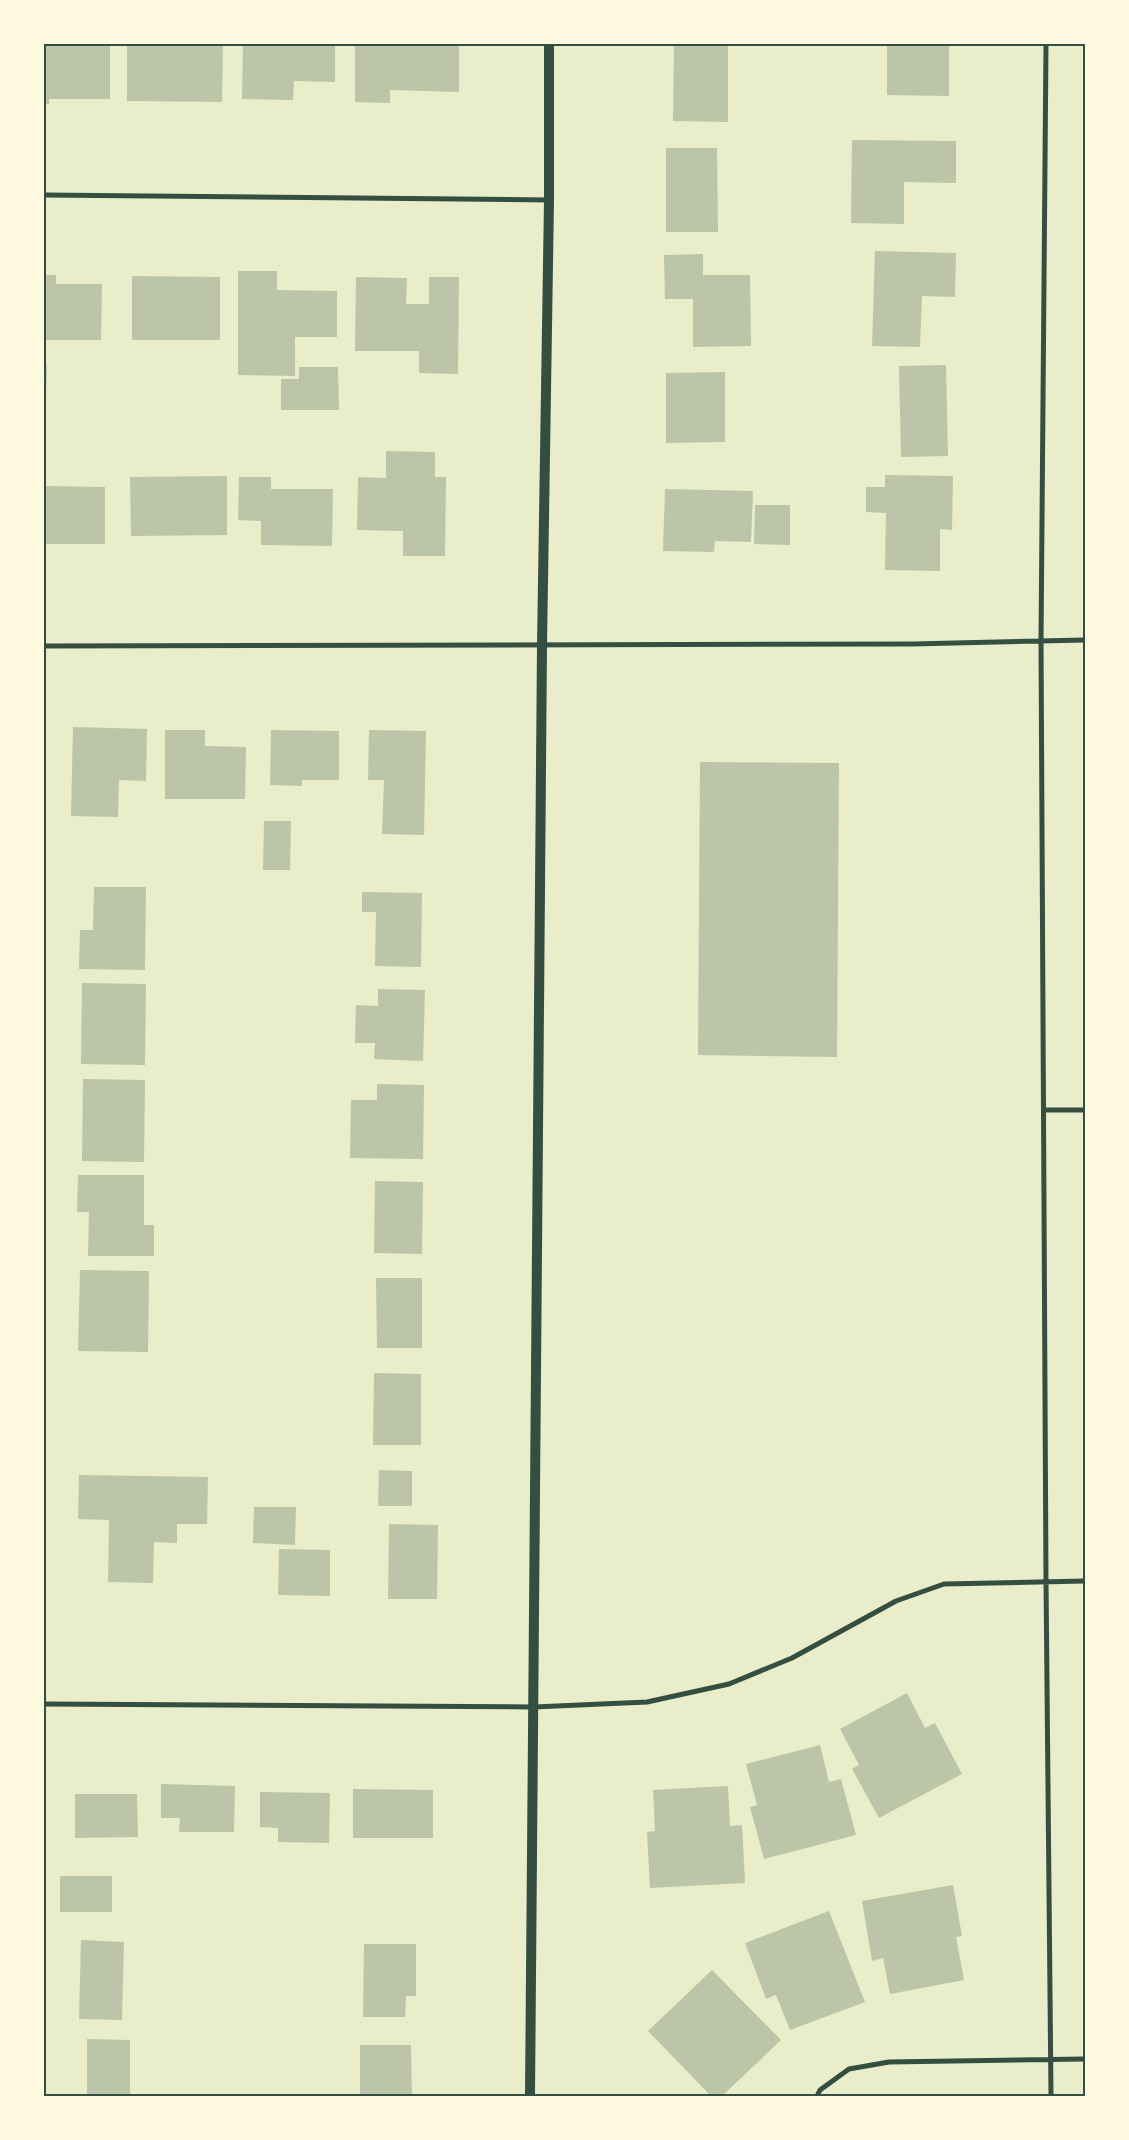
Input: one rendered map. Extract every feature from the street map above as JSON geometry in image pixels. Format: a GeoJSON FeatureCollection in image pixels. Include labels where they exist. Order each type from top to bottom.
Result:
{"type":"FeatureCollection","features":[{"type":"Feature","properties":{"kind":"main road"},"geometry":{"type":"LineString","coordinates":[[530,2096],[549,44]]}},
{"type":"Feature","properties":{"kind":"street"},"geometry":{"type":"LineString","coordinates":[[1046,44],[1041,641],[1051,2096]]}},
{"type":"Feature","properties":{"kind":"street"},"geometry":{"type":"LineString","coordinates":[[44,195],[549,200]]}},
{"type":"Feature","properties":{"kind":"street"},"geometry":{"type":"LineString","coordinates":[[44,646],[912,644],[1085,640]]}},
{"type":"Feature","properties":{"kind":"street"},"geometry":{"type":"LineString","coordinates":[[1045,1110],[1085,1110]]}},
{"type":"Feature","properties":{"kind":"street"},"geometry":{"type":"LineString","coordinates":[[44,1704],[534,1707],[647,1702],[729,1684],[792,1658],[896,1601],[944,1584],[1085,1581]]}},
{"type":"Feature","properties":{"kind":"street"},"geometry":{"type":"LineString","coordinates":[[817,2096],[820,2090],[849,2069],[889,2062],[1085,2059]]}},
{"type":"Feature","properties":{"kind":"building"},"geometry":{"type":"Polygon","coordinates":[[[44,44],[110,44],[110,99],[49,99],[49,104],[44,104],[44,44]]]}},
{"type":"Feature","properties":{"kind":"building"},"geometry":{"type":"Polygon","coordinates":[[[127,44],[223,44],[222,102],[127,101],[127,44]]]}},
{"type":"Feature","properties":{"kind":"building"},"geometry":{"type":"Polygon","coordinates":[[[243,44],[335,44],[335,82],[294,81],[293,100],[242,99],[243,44]]]}},
{"type":"Feature","properties":{"kind":"building"},"geometry":{"type":"Polygon","coordinates":[[[355,44],[459,44],[459,92],[390,90],[390,103],[355,102],[355,44]]]}},
{"type":"Feature","properties":{"kind":"building"},"geometry":{"type":"Polygon","coordinates":[[[674,44],[728,44],[728,122],[673,121],[674,44]]]}},
{"type":"Feature","properties":{"kind":"building"},"geometry":{"type":"Polygon","coordinates":[[[887,44],[949,44],[949,96],[887,95],[887,44]]]}},
{"type":"Feature","properties":{"kind":"building"},"geometry":{"type":"Polygon","coordinates":[[[852,140],[956,141],[956,183],[904,182],[904,224],[851,223],[852,140]]]}},
{"type":"Feature","properties":{"kind":"building"},"geometry":{"type":"Polygon","coordinates":[[[666,148],[717,148],[718,232],[666,232],[666,148]]]}},
{"type":"Feature","properties":{"kind":"building"},"geometry":{"type":"Polygon","coordinates":[[[875,251],[956,253],[955,297],[922,296],[920,347],[872,346],[875,251]]]}},
{"type":"Feature","properties":{"kind":"building"},"geometry":{"type":"Polygon","coordinates":[[[703,254],[703,275],[750,275],[751,346],[693,347],[693,299],[665,299],[664,255],[703,254]]]}},
{"type":"Feature","properties":{"kind":"building"},"geometry":{"type":"Polygon","coordinates":[[[238,271],[277,271],[277,290],[337,291],[337,337],[295,337],[295,376],[238,375],[238,271]]]}},
{"type":"Feature","properties":{"kind":"building"},"geometry":{"type":"Polygon","coordinates":[[[44,275],[56,275],[56,284],[102,284],[101,340],[44,340],[44,275]]]}},
{"type":"Feature","properties":{"kind":"building"},"geometry":{"type":"Polygon","coordinates":[[[132,276],[220,277],[220,340],[132,340],[132,276]]]}},
{"type":"Feature","properties":{"kind":"building"},"geometry":{"type":"Polygon","coordinates":[[[356,277],[407,278],[406,304],[429,304],[429,277],[459,277],[458,374],[419,373],[419,351],[355,351],[356,277]]]}},
{"type":"Feature","properties":{"kind":"building"},"geometry":{"type":"Polygon","coordinates":[[[44,365],[47,365],[46,398],[44,398],[44,365]]]}},
{"type":"Feature","properties":{"kind":"building"},"geometry":{"type":"Polygon","coordinates":[[[946,365],[948,456],[901,457],[899,366],[946,365]]]}},
{"type":"Feature","properties":{"kind":"building"},"geometry":{"type":"Polygon","coordinates":[[[299,367],[338,367],[339,410],[281,410],[281,379],[299,379],[299,367]]]}},
{"type":"Feature","properties":{"kind":"building"},"geometry":{"type":"Polygon","coordinates":[[[725,372],[725,442],[666,443],[666,373],[725,372]]]}},
{"type":"Feature","properties":{"kind":"building"},"geometry":{"type":"Polygon","coordinates":[[[386,451],[435,452],[435,477],[446,477],[445,556],[403,556],[403,531],[357,530],[358,477],[386,478],[386,451]]]}},
{"type":"Feature","properties":{"kind":"building"},"geometry":{"type":"Polygon","coordinates":[[[885,475],[953,476],[952,530],[940,529],[940,571],[885,570],[886,513],[866,512],[866,487],[885,487],[885,475]]]}},
{"type":"Feature","properties":{"kind":"building"},"geometry":{"type":"Polygon","coordinates":[[[227,476],[227,535],[131,536],[130,477],[227,476]]]}},
{"type":"Feature","properties":{"kind":"building"},"geometry":{"type":"Polygon","coordinates":[[[239,477],[271,477],[271,489],[333,489],[332,546],[261,545],[261,521],[238,520],[239,477]]]}},
{"type":"Feature","properties":{"kind":"building"},"geometry":{"type":"Polygon","coordinates":[[[44,486],[105,487],[105,544],[44,544],[44,486]]]}},
{"type":"Feature","properties":{"kind":"building"},"geometry":{"type":"Polygon","coordinates":[[[665,489],[753,491],[751,542],[715,541],[714,552],[663,551],[665,489]]]}},
{"type":"Feature","properties":{"kind":"building"},"geometry":{"type":"Polygon","coordinates":[[[755,505],[790,505],[790,545],[754,544],[755,505]]]}},
{"type":"Feature","properties":{"kind":"building"},"geometry":{"type":"Polygon","coordinates":[[[73,727],[147,729],[146,781],[119,780],[118,817],[71,816],[73,727]]]}},
{"type":"Feature","properties":{"kind":"building"},"geometry":{"type":"Polygon","coordinates":[[[165,730],[205,730],[205,746],[246,747],[245,799],[165,799],[165,730]]]}},
{"type":"Feature","properties":{"kind":"building"},"geometry":{"type":"Polygon","coordinates":[[[271,730],[339,731],[339,780],[302,780],[302,786],[270,785],[271,730]]]}},
{"type":"Feature","properties":{"kind":"building"},"geometry":{"type":"Polygon","coordinates":[[[369,730],[426,731],[424,835],[382,834],[384,780],[368,780],[369,730]]]}},
{"type":"Feature","properties":{"kind":"building"},"geometry":{"type":"Polygon","coordinates":[[[700,762],[839,763],[837,1057],[698,1055],[700,762]]]}},
{"type":"Feature","properties":{"kind":"building"},"geometry":{"type":"Polygon","coordinates":[[[264,821],[291,821],[290,870],[263,870],[264,821]]]}},
{"type":"Feature","properties":{"kind":"building"},"geometry":{"type":"Polygon","coordinates":[[[94,887],[146,887],[145,970],[79,969],[80,930],[93,930],[94,887]]]}},
{"type":"Feature","properties":{"kind":"building"},"geometry":{"type":"Polygon","coordinates":[[[362,892],[422,893],[421,967],[375,966],[376,912],[362,912],[362,892]]]}},
{"type":"Feature","properties":{"kind":"building"},"geometry":{"type":"Polygon","coordinates":[[[82,983],[146,984],[145,1065],[81,1064],[82,983]]]}},
{"type":"Feature","properties":{"kind":"building"},"geometry":{"type":"Polygon","coordinates":[[[378,989],[425,990],[423,1061],[374,1059],[375,1043],[355,1043],[356,1005],[378,1006],[378,989]]]}},
{"type":"Feature","properties":{"kind":"building"},"geometry":{"type":"Polygon","coordinates":[[[83,1079],[145,1080],[144,1162],[82,1161],[83,1079]]]}},
{"type":"Feature","properties":{"kind":"building"},"geometry":{"type":"Polygon","coordinates":[[[377,1084],[424,1085],[423,1159],[350,1158],[351,1100],[377,1100],[377,1084]]]}},
{"type":"Feature","properties":{"kind":"building"},"geometry":{"type":"Polygon","coordinates":[[[78,1175],[144,1175],[144,1225],[154,1225],[154,1256],[88,1256],[89,1212],[77,1212],[78,1175]]]}},
{"type":"Feature","properties":{"kind":"building"},"geometry":{"type":"Polygon","coordinates":[[[375,1181],[423,1182],[422,1254],[374,1253],[375,1181]]]}},
{"type":"Feature","properties":{"kind":"building"},"geometry":{"type":"Polygon","coordinates":[[[80,1270],[149,1271],[148,1352],[78,1351],[80,1270]]]}},
{"type":"Feature","properties":{"kind":"building"},"geometry":{"type":"Polygon","coordinates":[[[376,1278],[422,1278],[422,1348],[377,1348],[376,1278]]]}},
{"type":"Feature","properties":{"kind":"building"},"geometry":{"type":"Polygon","coordinates":[[[374,1373],[421,1374],[421,1445],[373,1445],[374,1373]]]}},
{"type":"Feature","properties":{"kind":"building"},"geometry":{"type":"Polygon","coordinates":[[[379,1470],[412,1471],[412,1506],[378,1506],[379,1470]]]}},
{"type":"Feature","properties":{"kind":"building"},"geometry":{"type":"Polygon","coordinates":[[[79,1475],[208,1477],[207,1524],[177,1524],[177,1543],[154,1542],[153,1583],[108,1582],[109,1520],[78,1519],[79,1475]]]}},
{"type":"Feature","properties":{"kind":"building"},"geometry":{"type":"Polygon","coordinates":[[[254,1507],[296,1507],[295,1545],[253,1543],[254,1507]]]}},
{"type":"Feature","properties":{"kind":"building"},"geometry":{"type":"Polygon","coordinates":[[[389,1524],[438,1525],[437,1599],[388,1599],[389,1524]]]}},
{"type":"Feature","properties":{"kind":"building"},"geometry":{"type":"Polygon","coordinates":[[[279,1549],[330,1550],[330,1596],[278,1595],[279,1549]]]}},
{"type":"Feature","properties":{"kind":"building"},"geometry":{"type":"Polygon","coordinates":[[[907,1693],[925,1728],[935,1723],[962,1774],[879,1818],[852,1769],[859,1765],[840,1729],[907,1693]]]}},
{"type":"Feature","properties":{"kind":"building"},"geometry":{"type":"Polygon","coordinates":[[[820,1745],[829,1782],[841,1779],[856,1835],[764,1859],[750,1807],[757,1805],[746,1764],[820,1745]]]}},
{"type":"Feature","properties":{"kind":"building"},"geometry":{"type":"Polygon","coordinates":[[[161,1784],[235,1786],[234,1832],[179,1832],[180,1818],[161,1818],[161,1784]]]}},
{"type":"Feature","properties":{"kind":"building"},"geometry":{"type":"Polygon","coordinates":[[[728,1786],[730,1826],[742,1825],[745,1883],[650,1888],[647,1832],[655,1831],[653,1790],[728,1786]]]}},
{"type":"Feature","properties":{"kind":"building"},"geometry":{"type":"Polygon","coordinates":[[[353,1789],[433,1790],[433,1838],[353,1838],[353,1789]]]}},
{"type":"Feature","properties":{"kind":"building"},"geometry":{"type":"Polygon","coordinates":[[[260,1792],[330,1793],[329,1843],[278,1842],[278,1828],[260,1827],[260,1792]]]}},
{"type":"Feature","properties":{"kind":"building"},"geometry":{"type":"Polygon","coordinates":[[[75,1794],[137,1794],[138,1837],[75,1838],[75,1794]]]}},
{"type":"Feature","properties":{"kind":"building"},"geometry":{"type":"Polygon","coordinates":[[[60,1876],[112,1876],[112,1912],[60,1912],[60,1876]]]}},
{"type":"Feature","properties":{"kind":"building"},"geometry":{"type":"Polygon","coordinates":[[[953,1885],[962,1936],[956,1937],[964,1980],[890,1994],[883,1958],[872,1961],[862,1901],[953,1885]]]}},
{"type":"Feature","properties":{"kind":"building"},"geometry":{"type":"Polygon","coordinates":[[[829,1911],[865,2002],[790,2030],[776,1995],[766,1999],[745,1943],[829,1911]]]}},
{"type":"Feature","properties":{"kind":"building"},"geometry":{"type":"Polygon","coordinates":[[[81,1940],[124,1942],[122,2020],[79,2019],[81,1940]]]}},
{"type":"Feature","properties":{"kind":"building"},"geometry":{"type":"Polygon","coordinates":[[[364,1944],[416,1944],[416,1996],[406,1996],[405,2017],[363,2017],[364,1944]]]}},
{"type":"Feature","properties":{"kind":"building"},"geometry":{"type":"Polygon","coordinates":[[[712,1970],[781,2040],[722,2096],[711,2096],[648,2031],[712,1970]]]}},
{"type":"Feature","properties":{"kind":"building"},"geometry":{"type":"Polygon","coordinates":[[[87,2039],[130,2040],[130,2096],[87,2096],[87,2039]]]}},
{"type":"Feature","properties":{"kind":"building"},"geometry":{"type":"Polygon","coordinates":[[[360,2045],[411,2045],[412,2096],[360,2096],[360,2045]]]}}]}
